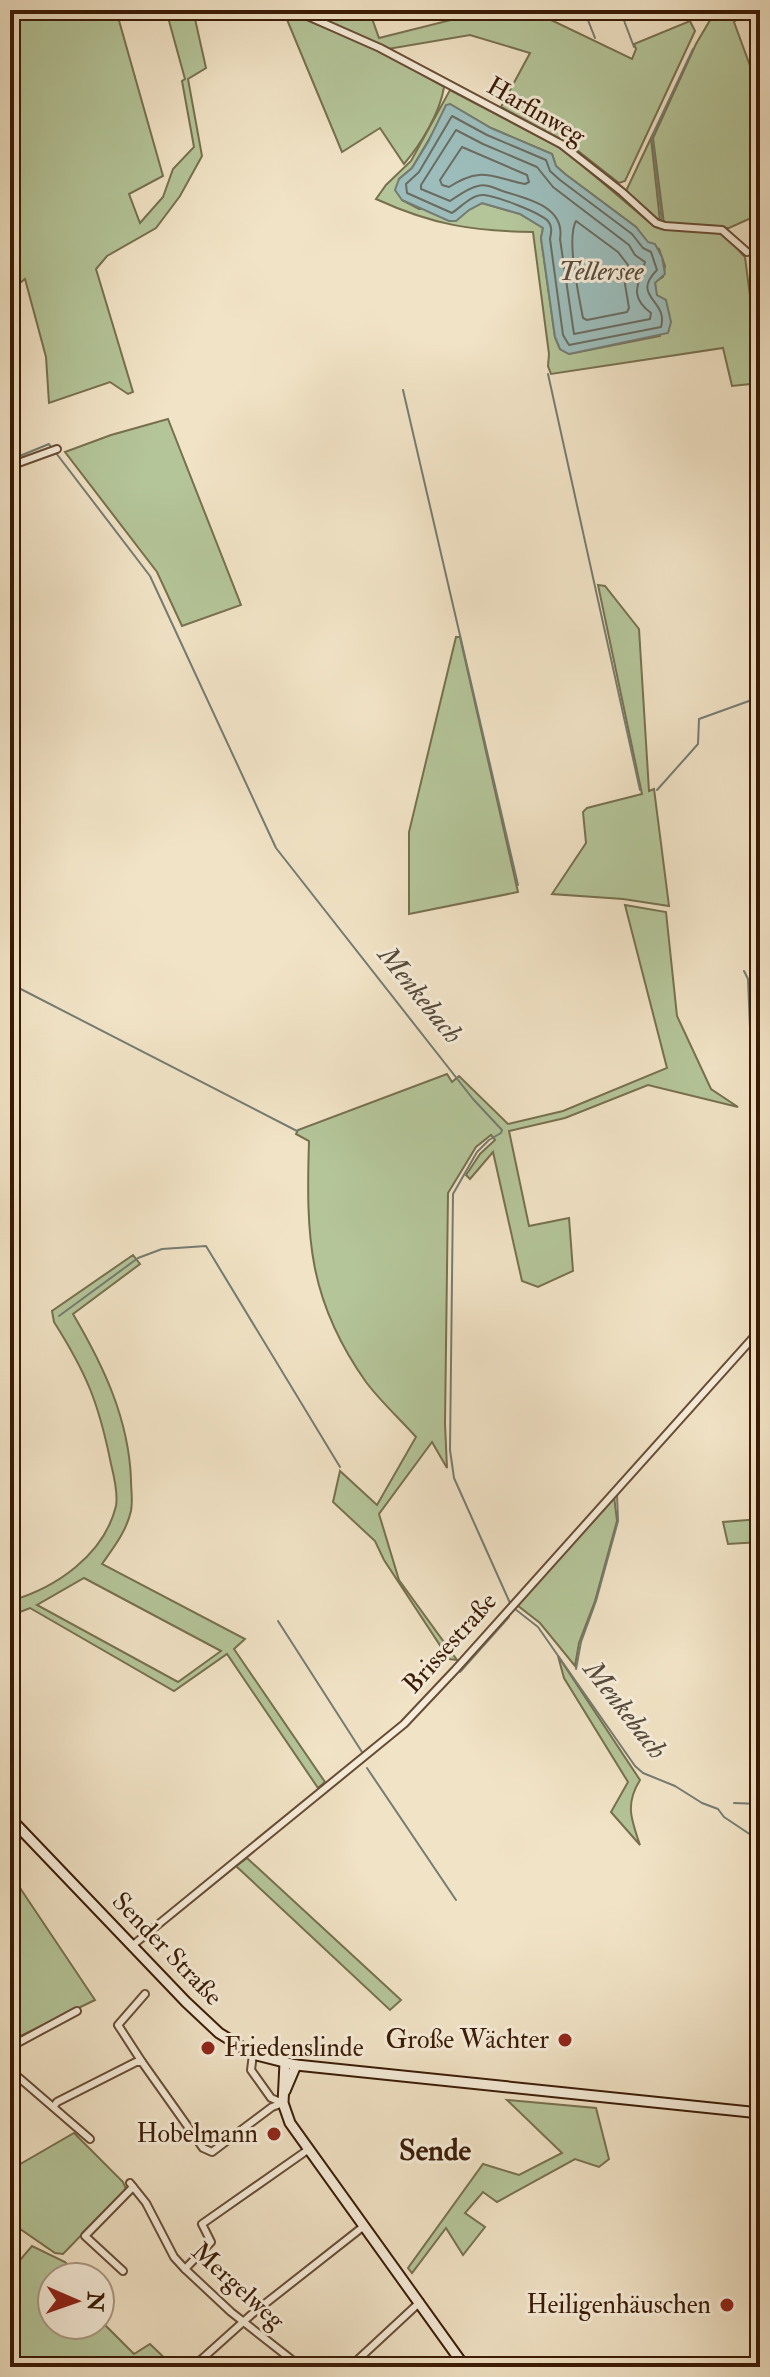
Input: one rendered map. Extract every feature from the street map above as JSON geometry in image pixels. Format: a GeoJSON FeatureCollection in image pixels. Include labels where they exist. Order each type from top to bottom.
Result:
{"type":"FeatureCollection","features":[{"type":"Feature","properties":{"kind":"main road","name":"Sender Straße"},"geometry":{"type":"LineString","coordinates":[[10,1818],[186,2002],[219,2033],[253,2054],[296,2065],[760,2113]]}},
{"type":"Feature","properties":{"kind":"main road"},"geometry":{"type":"LineString","coordinates":[[285,2063],[283,2099],[290,2123],[465,2367]]}},
{"type":"Feature","properties":{"kind":"main road"},"geometry":{"type":"LineString","coordinates":[[283,2099],[296,2065]]}},
{"type":"Feature","properties":{"kind":"street","name":"Harfinweg"},"geometry":{"type":"LineString","coordinates":[[294,10],[380,48],[561,144],[656,223],[722,230],[747,252]]}},
{"type":"Feature","properties":{"kind":"street"},"geometry":{"type":"LineString","coordinates":[[10,466],[57,449]]}},
{"type":"Feature","properties":{"kind":"street","name":"Brissestraße"},"geometry":{"type":"LineString","coordinates":[[133,1945],[404,1724],[760,1330]]}},
{"type":"Feature","properties":{"kind":"street"},"geometry":{"type":"LineString","coordinates":[[145,1994],[118,2025],[203,2148],[208,2151],[216,2149],[283,2099]]}},
{"type":"Feature","properties":{"kind":"street"},"geometry":{"type":"LineString","coordinates":[[10,2047],[77,2011]]}},
{"type":"Feature","properties":{"kind":"street"},"geometry":{"type":"LineString","coordinates":[[253,2054],[251,2070],[271,2098],[283,2099]]}},
{"type":"Feature","properties":{"kind":"street"},"geometry":{"type":"LineString","coordinates":[[54,2106],[136,2062],[142,2062]]}},
{"type":"Feature","properties":{"kind":"street"},"geometry":{"type":"LineString","coordinates":[[10,2070],[90,2139]]}},
{"type":"Feature","properties":{"kind":"street"},"geometry":{"type":"LineString","coordinates":[[185,2269],[211,2242],[202,2224],[309,2149]]}},
{"type":"Feature","properties":{"kind":"street","name":"Mergelweg"},"geometry":{"type":"LineString","coordinates":[[123,2271],[85,2236],[132,2185],[146,2203],[174,2257],[185,2269],[301,2367]]}},
{"type":"Feature","properties":{"kind":"street"},"geometry":{"type":"LineString","coordinates":[[193,2367],[245,2321],[364,2226]]}},
{"type":"Feature","properties":{"kind":"street"},"geometry":{"type":"LineString","coordinates":[[350,2367],[420,2302]]}},
{"type":"Feature","properties":{"kind":"green space"},"geometry":{"type":"Polygon","coordinates":[[[10,10],[116,10],[163,176],[129,194],[140,223],[163,197],[173,169],[194,147],[182,81],[185,79],[166,10],[193,10],[206,68],[188,79],[202,156],[180,196],[156,228],[107,256],[96,269],[133,392],[128,394],[110,382],[49,403],[46,357],[25,279],[10,291],[10,10]]]}},
{"type":"Feature","properties":{"kind":"green space"},"geometry":{"type":"Polygon","coordinates":[[[283,10],[378,50],[444,87],[429,128],[404,164],[380,128],[342,152],[283,10]]]}},
{"type":"Feature","properties":{"kind":"green space"},"geometry":{"type":"Polygon","coordinates":[[[300,10],[369,10],[379,38],[471,15],[472,10],[542,10],[546,19],[632,59],[636,49],[634,44],[690,21],[695,31],[625,181],[619,183],[568,143],[501,107],[530,53],[470,35],[388,49],[300,10]]]}},
{"type":"Feature","properties":{"kind":"green space"},"geometry":{"type":"Polygon","coordinates":[[[716,10],[746,10],[734,22],[760,93],[760,214],[729,228],[664,224],[653,138],[696,44],[716,10]]]}},
{"type":"Feature","properties":{"kind":"green space"},"geometry":{"type":"Polygon","coordinates":[[[450,90],[564,150],[655,227],[713,232],[725,236],[745,257],[757,350],[760,353],[760,383],[732,386],[723,348],[551,374],[533,232],[453,225],[376,199],[411,161],[450,90]],[[450,104],[412,168],[399,179],[402,200],[419,209],[469,209],[482,203],[520,214],[543,228],[541,238],[555,337],[560,349],[569,354],[660,336],[655,282],[663,277],[665,266],[659,249],[647,242],[636,227],[565,174],[556,166],[552,154],[491,128],[450,104]]]}},
{"type":"Feature","properties":{"kind":"green space"},"geometry":{"type":"Polygon","coordinates":[[[651,138],[660,221],[626,191],[651,138]]]}},
{"type":"Feature","properties":{"kind":"green space"},"geometry":{"type":"Polygon","coordinates":[[[168,419],[241,605],[182,626],[157,572],[65,452],[168,419]]]}},
{"type":"Feature","properties":{"kind":"green space"},"geometry":{"type":"Polygon","coordinates":[[[598,585],[605,586],[639,629],[649,791],[654,789],[669,906],[552,894],[586,843],[583,812],[587,808],[642,794],[598,585]]]}},
{"type":"Feature","properties":{"kind":"green space"},"geometry":{"type":"Polygon","coordinates":[[[456,637],[460,637],[518,892],[409,914],[409,832],[456,637]]]}},
{"type":"Feature","properties":{"kind":"green space"},"geometry":{"type":"Polygon","coordinates":[[[625,905],[666,912],[677,1016],[711,1089],[738,1107],[648,1085],[565,1118],[509,1131],[529,1226],[569,1218],[573,1271],[538,1287],[522,1281],[493,1152],[470,1179],[466,1175],[480,1154],[495,1140],[491,1135],[476,1147],[448,1193],[447,1468],[432,1442],[379,1514],[399,1580],[457,1660],[449,1659],[384,1560],[375,1541],[333,1502],[340,1471],[377,1505],[416,1437],[366,1382],[332,1323],[322,1295],[310,1238],[309,1141],[296,1134],[298,1130],[447,1074],[452,1082],[459,1076],[508,1124],[563,1111],[667,1068],[625,905]]]}},
{"type":"Feature","properties":{"kind":"green space"},"geometry":{"type":"Polygon","coordinates":[[[133,1255],[140,1264],[73,1314],[112,1393],[129,1457],[132,1496],[129,1519],[102,1564],[245,1639],[234,1649],[325,1782],[318,1788],[227,1654],[174,1691],[30,1608],[10,1616],[10,1601],[61,1578],[89,1554],[110,1524],[116,1506],[114,1480],[96,1406],[75,1358],[54,1322],[52,1311],[133,1255]],[[84,1578],[37,1605],[178,1682],[221,1651],[84,1578]]]}},
{"type":"Feature","properties":{"kind":"green space"},"geometry":{"type":"Polygon","coordinates":[[[614,1496],[617,1521],[595,1601],[579,1643],[575,1666],[540,1623],[517,1605],[614,1496]]]}},
{"type":"Feature","properties":{"kind":"green space"},"geometry":{"type":"Polygon","coordinates":[[[760,1519],[760,1542],[728,1544],[723,1522],[760,1519]]]}},
{"type":"Feature","properties":{"kind":"green space"},"geometry":{"type":"Polygon","coordinates":[[[558,1656],[640,1780],[632,1797],[631,1812],[640,1845],[611,1812],[628,1782],[564,1678],[558,1656]]]}},
{"type":"Feature","properties":{"kind":"green space"},"geometry":{"type":"Polygon","coordinates":[[[247,1858],[401,2000],[390,2010],[236,1866],[247,1858]]]}},
{"type":"Feature","properties":{"kind":"green space"},"geometry":{"type":"Polygon","coordinates":[[[10,1873],[95,2000],[10,2041],[10,1873]]]}},
{"type":"Feature","properties":{"kind":"green space"},"geometry":{"type":"Polygon","coordinates":[[[507,2100],[596,2108],[609,2159],[599,2167],[575,2159],[497,2202],[483,2192],[465,2213],[485,2227],[463,2255],[446,2228],[412,2273],[408,2268],[483,2164],[519,2175],[562,2153],[507,2100]]]}},
{"type":"Feature","properties":{"kind":"green space"},"geometry":{"type":"Polygon","coordinates":[[[74,2133],[123,2182],[126,2189],[63,2254],[55,2253],[10,2222],[10,2170],[74,2133]]]}},
{"type":"Feature","properties":{"kind":"green space"},"geometry":{"type":"Polygon","coordinates":[[[10,2244],[21,2259],[32,2246],[63,2261],[36,2261],[36,2341],[116,2341],[116,2336],[134,2354],[150,2344],[174,2367],[10,2367],[10,2244]]]}},
{"type":"Feature","properties":{"kind":"water","name":"Tellersee"},"geometry":{"type":"Polygon","coordinates":[[[450,104],[491,128],[552,154],[556,166],[565,174],[636,227],[648,242],[655,244],[662,257],[665,274],[655,283],[657,295],[666,300],[671,322],[668,333],[569,354],[560,349],[555,337],[541,238],[543,228],[520,214],[482,203],[456,221],[449,221],[402,200],[395,190],[399,179],[412,168],[446,105],[450,104]]]}},
{"type":"Feature","properties":{"kind":"waterway"},"geometry":{"type":"LineString","coordinates":[[543,10],[546,19]]}},
{"type":"Feature","properties":{"kind":"waterway"},"geometry":{"type":"LineString","coordinates":[[584,10],[595,38]]}},
{"type":"Feature","properties":{"kind":"waterway"},"geometry":{"type":"LineString","coordinates":[[620,10],[634,47]]}},
{"type":"Feature","properties":{"kind":"waterway"},"geometry":{"type":"LineString","coordinates":[[662,222],[652,136],[693,49]]}},
{"type":"Feature","properties":{"kind":"waterway"},"geometry":{"type":"LineString","coordinates":[[548,374],[640,790]]}},
{"type":"Feature","properties":{"kind":"waterway"},"geometry":{"type":"LineString","coordinates":[[403,390],[518,885]]}},
{"type":"Feature","properties":{"kind":"waterway","name":"Menkebach"},"geometry":{"type":"LineString","coordinates":[[10,460],[49,444],[51,447]]}},
{"type":"Feature","properties":{"kind":"waterway","name":"Menkebach"},"geometry":{"type":"LineString","coordinates":[[56,453],[150,576],[276,848],[473,1099],[502,1130],[477,1152],[453,1194],[450,1450],[454,1478],[510,1603]]}},
{"type":"Feature","properties":{"kind":"waterway"},"geometry":{"type":"LineString","coordinates":[[10,594],[15,599],[10,655]]}},
{"type":"Feature","properties":{"kind":"waterway"},"geometry":{"type":"LineString","coordinates":[[657,790],[698,744],[699,719],[760,697]]}},
{"type":"Feature","properties":{"kind":"waterway"},"geometry":{"type":"LineString","coordinates":[[10,970],[13,985],[297,1131]]}},
{"type":"Feature","properties":{"kind":"waterway"},"geometry":{"type":"LineString","coordinates":[[744,971],[748,979],[753,1100],[760,1111]]}},
{"type":"Feature","properties":{"kind":"waterway"},"geometry":{"type":"LineString","coordinates":[[59,1316],[138,1258],[162,1249],[206,1246],[340,1467]]}},
{"type":"Feature","properties":{"kind":"waterway"},"geometry":{"type":"LineString","coordinates":[[576,1669],[581,1642],[618,1521],[617,1495]]}},
{"type":"Feature","properties":{"kind":"waterway","name":"Menkebach"},"geometry":{"type":"LineString","coordinates":[[515,1609],[538,1627],[635,1766],[643,1773],[718,1809],[724,1817],[760,1841]]}},
{"type":"Feature","properties":{"kind":"waterway"},"geometry":{"type":"LineString","coordinates":[[460,1672],[509,1617]]}},
{"type":"Feature","properties":{"kind":"waterway"},"geometry":{"type":"LineString","coordinates":[[278,1621],[362,1752]]}},
{"type":"Feature","properties":{"kind":"waterway"},"geometry":{"type":"LineString","coordinates":[[367,1768],[456,1900]]}},
{"type":"Feature","properties":{"kind":"waterway"},"geometry":{"type":"LineString","coordinates":[[734,1803],[760,1804]]}},
{"type":"Feature","properties":{"kind":"place","name":"Große Wächter"},"geometry":{"type":"Point","coordinates":[565,2040]}},
{"type":"Feature","properties":{"kind":"place","name":"Friedenslinde"},"geometry":{"type":"Point","coordinates":[208,2048]}},
{"type":"Feature","properties":{"kind":"place","name":"Hobelmann"},"geometry":{"type":"Point","coordinates":[274,2134]}},
{"type":"Feature","properties":{"kind":"place","name":"Heiligenhäuschen"},"geometry":{"type":"Point","coordinates":[727,2305]}},
{"type":"Feature","properties":{"kind":"district","name":"Sende"},"geometry":{"type":"Point","coordinates":[435,2150]}}]}
